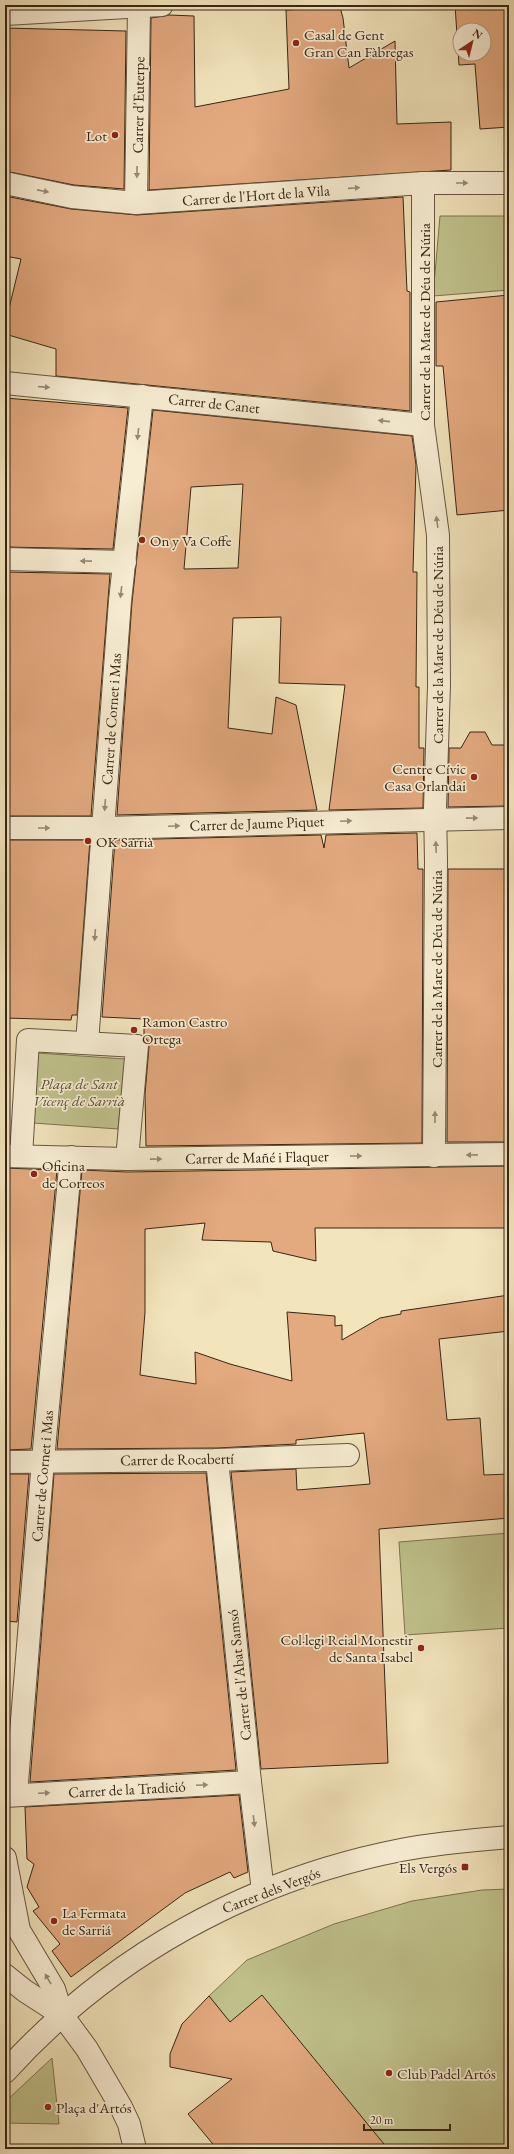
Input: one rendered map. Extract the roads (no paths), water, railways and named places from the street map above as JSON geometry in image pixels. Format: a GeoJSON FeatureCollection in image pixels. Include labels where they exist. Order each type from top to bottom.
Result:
{"type":"FeatureCollection","features":[{"type":"Feature","properties":{"kind":"street"},"geometry":{"type":"LineString","coordinates":[[5,14],[162,5]]}},
{"type":"Feature","properties":{"kind":"street","name":"Carrer d'Euterpe"},"geometry":{"type":"LineString","coordinates":[[136,203],[139,6]]}},
{"type":"Feature","properties":{"kind":"street","name":"Carrer de l'Hort de la Vila"},"geometry":{"type":"LineString","coordinates":[[5,184],[72,197],[136,203],[423,183],[509,183]]}},
{"type":"Feature","properties":{"kind":"street","name":"Carrer de la Mare de Déu de Núria"},"geometry":{"type":"LineString","coordinates":[[423,183],[423,425],[438,535],[439,685],[435,818],[434,1156]]}},
{"type":"Feature","properties":{"kind":"street","name":"Carrer de Canet"},"geometry":{"type":"LineString","coordinates":[[5,383],[423,425]]}},
{"type":"Feature","properties":{"kind":"street","name":"Carrer de Cornet i Mas"},"geometry":{"type":"LineString","coordinates":[[87,1043],[120,601],[142,396]]}},
{"type":"Feature","properties":{"kind":"street"},"geometry":{"type":"LineString","coordinates":[[5,558],[125,562]]}},
{"type":"Feature","properties":{"kind":"street","name":"Carrer de Jaume Piquet"},"geometry":{"type":"LineString","coordinates":[[5,828],[103,828],[435,818],[509,818]]}},
{"type":"Feature","properties":{"kind":"street"},"geometry":{"type":"LineString","coordinates":[[13,1156],[28,1040],[137,1046],[127,1159]]}},
{"type":"Feature","properties":{"kind":"street","name":"Carrer de Mañé i Flaquer"},"geometry":{"type":"LineString","coordinates":[[13,1156],[127,1159],[509,1154]]}},
{"type":"Feature","properties":{"kind":"street","name":"Carrer de Cornet i Mas"},"geometry":{"type":"LineString","coordinates":[[11,1795],[24,1691],[43,1460],[71,1158]]}},
{"type":"Feature","properties":{"kind":"street","name":"Carrer de Rocabertí"},"geometry":{"type":"LineString","coordinates":[[5,1462],[43,1460],[217,1460],[348,1455]]}},
{"type":"Feature","properties":{"kind":"street","name":"Carrer de l'Abat Samsó"},"geometry":{"type":"LineString","coordinates":[[217,1460],[250,1782],[263,1891]]}},
{"type":"Feature","properties":{"kind":"street","name":"Carrer de la Tradició"},"geometry":{"type":"LineString","coordinates":[[11,1795],[250,1782]]}},
{"type":"Feature","properties":{"kind":"street","name":"Carrer dels Vergós"},"geometry":{"type":"LineString","coordinates":[[5,2072],[26,2048],[62,2015],[135,1958],[190,1924],[263,1891],[313,1872],[403,1850],[509,1837]]}},
{"type":"Feature","properties":{"kind":"street"},"geometry":{"type":"LineString","coordinates":[[5,1858],[19,1930],[54,1989],[62,2015],[87,2049],[113,2091],[129,2124],[135,2149]]}},
{"type":"Feature","properties":{"kind":"street"},"geometry":{"type":"LineString","coordinates":[[5,1975],[25,1991],[62,2015]]}},
{"type":"Feature","properties":{"kind":"place","name":"Casal de Gent Gran Can Fàbregas"},"geometry":{"type":"Point","coordinates":[296,43]}},
{"type":"Feature","properties":{"kind":"place","name":"Lot"},"geometry":{"type":"Point","coordinates":[115,135]}},
{"type":"Feature","properties":{"kind":"place","name":"On y Va Coffe"},"geometry":{"type":"Point","coordinates":[142,540]}},
{"type":"Feature","properties":{"kind":"place","name":"Centre Cívic Casa Orlandai"},"geometry":{"type":"Point","coordinates":[474,777]}},
{"type":"Feature","properties":{"kind":"place","name":"OK Sarrià"},"geometry":{"type":"Point","coordinates":[88,841]}},
{"type":"Feature","properties":{"kind":"place","name":"Ramon Castro Ortega"},"geometry":{"type":"Point","coordinates":[134,1030]}},
{"type":"Feature","properties":{"kind":"place","name":"Oficina de Correos"},"geometry":{"type":"Point","coordinates":[34,1174]}},
{"type":"Feature","properties":{"kind":"place","name":"Col·legi Reial Monestir de Santa Isabel"},"geometry":{"type":"Point","coordinates":[421,1648]}},
{"type":"Feature","properties":{"kind":"place","name":"Els Vergós"},"geometry":{"type":"Point","coordinates":[465,1867]}},
{"type":"Feature","properties":{"kind":"place","name":"La Fermata de Sarriá"},"geometry":{"type":"Point","coordinates":[54,1921]}},
{"type":"Feature","properties":{"kind":"place","name":"Club Padel Artós"},"geometry":{"type":"Point","coordinates":[389,2073]}},
{"type":"Feature","properties":{"kind":"place","name":"Plaça d'Artós"},"geometry":{"type":"Point","coordinates":[48,2107]}},
{"type":"Feature","properties":{"kind":"park label","name":"Plaça de Sant Vicenç de Sarrià"},"geometry":{"type":"Point","coordinates":[79,1092]}}]}
